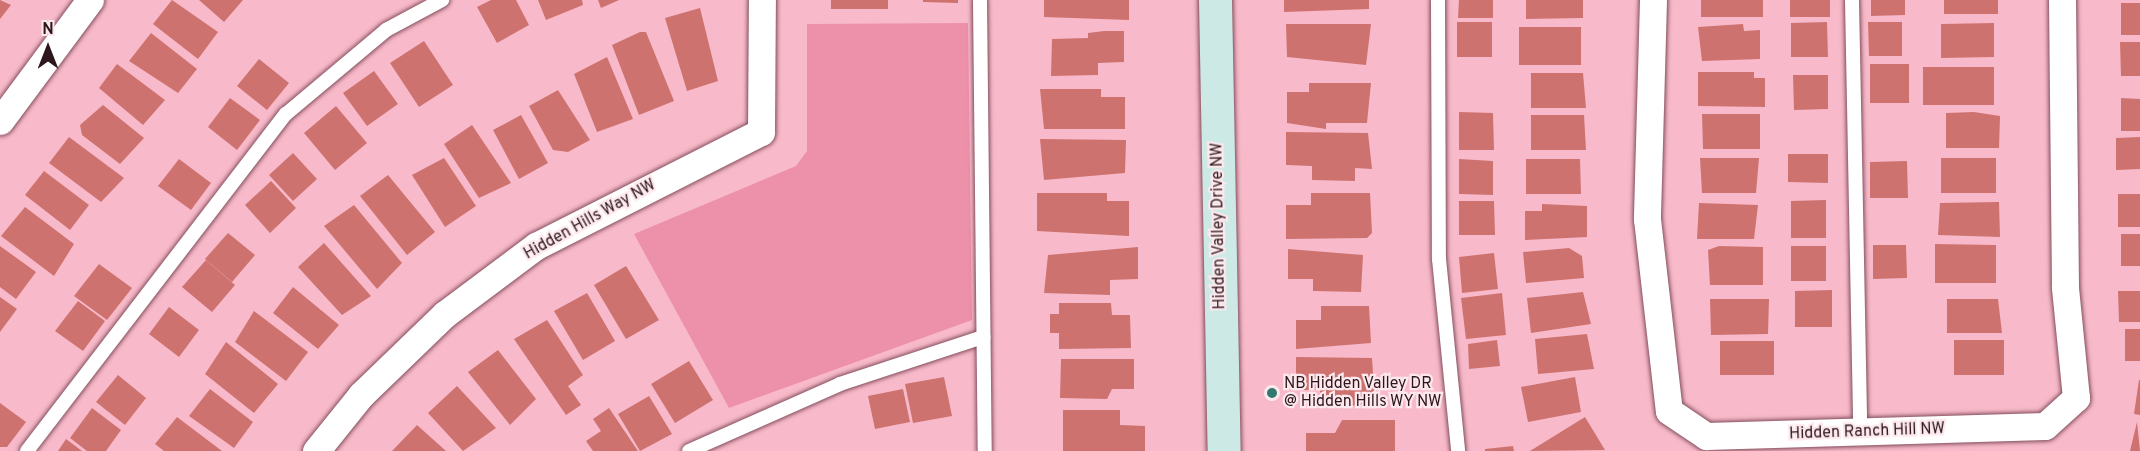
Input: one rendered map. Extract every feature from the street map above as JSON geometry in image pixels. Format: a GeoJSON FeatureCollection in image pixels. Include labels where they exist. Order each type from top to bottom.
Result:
{"type":"FeatureCollection","features":[{"type":"Feature","properties":{"kind":"street"},"geometry":{"type":"LineString","coordinates":[[0,121],[90,0]]}},
{"type":"Feature","properties":{"kind":"street","name":"Hidden Hills Way NW"},"geometry":{"type":"LineString","coordinates":[[316,451],[361,395],[445,314],[536,246],[761,132],[762,0]]}},
{"type":"Feature","properties":{"kind":"street","name":"Hidden Valley Drive NW"},"geometry":{"type":"LineString","coordinates":[[1215,0],[1224,451]]}},
{"type":"Feature","properties":{"kind":"street","name":"Hidden Ranch Hill NW"},"geometry":{"type":"LineString","coordinates":[[1653,0],[1647,219],[1669,411],[1706,436],[2045,426],[2076,398],[2065,287],[2062,0]]}},
{"type":"Feature","properties":{"kind":"lane"},"geometry":{"type":"LineString","coordinates":[[27,451],[286,114],[386,30],[442,0]]}},
{"type":"Feature","properties":{"kind":"lane"},"geometry":{"type":"LineString","coordinates":[[980,0],[985,451]]}},
{"type":"Feature","properties":{"kind":"lane"},"geometry":{"type":"LineString","coordinates":[[1438,0],[1439,259],[1458,451]]}},
{"type":"Feature","properties":{"kind":"lane"},"geometry":{"type":"LineString","coordinates":[[1852,0],[1860,432]]}},
{"type":"Feature","properties":{"kind":"lane"},"geometry":{"type":"LineString","coordinates":[[688,451],[840,384],[983,337]]}},
{"type":"Feature","properties":{"kind":"shaded area"},"geometry":{"type":"Polygon","coordinates":[[[968,23],[972,320],[729,408],[634,234],[796,166],[807,151],[807,24],[968,23]]]}},
{"type":"Feature","properties":{"kind":"building"},"geometry":{"type":"Polygon","coordinates":[[[0,0],[11,5],[0,19],[0,0]]]}},
{"type":"Feature","properties":{"kind":"building"},"geometry":{"type":"Polygon","coordinates":[[[172,0],[218,32],[198,59],[153,24],[172,0]]]}},
{"type":"Feature","properties":{"kind":"building"},"geometry":{"type":"Polygon","coordinates":[[[199,0],[243,0],[224,22],[199,0]]]}},
{"type":"Feature","properties":{"kind":"building"},"geometry":{"type":"Polygon","coordinates":[[[491,0],[516,0],[529,25],[497,43],[477,7],[491,0]]]}},
{"type":"Feature","properties":{"kind":"building"},"geometry":{"type":"Polygon","coordinates":[[[538,0],[582,0],[583,5],[546,20],[538,0]]]}},
{"type":"Feature","properties":{"kind":"building"},"geometry":{"type":"Polygon","coordinates":[[[598,0],[619,0],[601,8],[598,0]]]}},
{"type":"Feature","properties":{"kind":"building"},"geometry":{"type":"Polygon","coordinates":[[[831,0],[888,0],[888,9],[831,9],[831,0]]]}},
{"type":"Feature","properties":{"kind":"building"},"geometry":{"type":"Polygon","coordinates":[[[923,0],[958,0],[958,3],[923,2],[923,0]]]}},
{"type":"Feature","properties":{"kind":"building"},"geometry":{"type":"Polygon","coordinates":[[[1044,0],[1129,0],[1129,20],[1044,17],[1044,0]]]}},
{"type":"Feature","properties":{"kind":"building"},"geometry":{"type":"Polygon","coordinates":[[[1284,0],[1369,0],[1369,9],[1284,12],[1284,0]]]}},
{"type":"Feature","properties":{"kind":"building"},"geometry":{"type":"Polygon","coordinates":[[[1459,0],[1493,0],[1493,18],[1458,18],[1459,0]]]}},
{"type":"Feature","properties":{"kind":"building"},"geometry":{"type":"Polygon","coordinates":[[[1526,0],[1583,0],[1583,18],[1526,19],[1526,0]]]}},
{"type":"Feature","properties":{"kind":"building"},"geometry":{"type":"Polygon","coordinates":[[[1701,0],[1763,0],[1763,17],[1701,17],[1701,0]]]}},
{"type":"Feature","properties":{"kind":"building"},"geometry":{"type":"Polygon","coordinates":[[[1790,0],[1830,0],[1830,17],[1790,17],[1790,0]]]}},
{"type":"Feature","properties":{"kind":"building"},"geometry":{"type":"Polygon","coordinates":[[[1871,0],[1905,0],[1905,15],[1871,16],[1871,0]]]}},
{"type":"Feature","properties":{"kind":"building"},"geometry":{"type":"Polygon","coordinates":[[[1944,0],[1998,0],[1998,14],[1944,14],[1944,0]]]}},
{"type":"Feature","properties":{"kind":"building"},"geometry":{"type":"Polygon","coordinates":[[[2121,3],[2140,3],[2140,35],[2121,35],[2121,3]]]}},
{"type":"Feature","properties":{"kind":"building"},"geometry":{"type":"Polygon","coordinates":[[[700,8],[718,81],[687,91],[665,18],[700,8]]]}},
{"type":"Feature","properties":{"kind":"building"},"geometry":{"type":"Polygon","coordinates":[[[1457,22],[1492,22],[1492,57],[1457,57],[1457,22]]]}},
{"type":"Feature","properties":{"kind":"building"},"geometry":{"type":"Polygon","coordinates":[[[1827,22],[1828,57],[1791,57],[1791,23],[1827,22]]]}},
{"type":"Feature","properties":{"kind":"building"},"geometry":{"type":"Polygon","coordinates":[[[1868,22],[1902,22],[1902,56],[1869,56],[1868,22]]]}},
{"type":"Feature","properties":{"kind":"building"},"geometry":{"type":"Polygon","coordinates":[[[1994,23],[1994,57],[1941,58],[1941,24],[1994,23]]]}},
{"type":"Feature","properties":{"kind":"building"},"geometry":{"type":"Polygon","coordinates":[[[1286,24],[1371,24],[1366,65],[1287,57],[1286,24]]]}},
{"type":"Feature","properties":{"kind":"building"},"geometry":{"type":"Polygon","coordinates":[[[1743,24],[1744,31],[1760,30],[1760,59],[1702,61],[1698,27],[1743,24]]]}},
{"type":"Feature","properties":{"kind":"building"},"geometry":{"type":"Polygon","coordinates":[[[1519,27],[1581,27],[1581,65],[1519,65],[1519,27]]]}},
{"type":"Feature","properties":{"kind":"building"},"geometry":{"type":"Polygon","coordinates":[[[1124,31],[1124,62],[1098,63],[1098,75],[1051,76],[1052,39],[1088,38],[1088,33],[1124,31]]]}},
{"type":"Feature","properties":{"kind":"building"},"geometry":{"type":"Polygon","coordinates":[[[640,32],[646,32],[674,101],[639,115],[612,45],[640,32]]]}},
{"type":"Feature","properties":{"kind":"building"},"geometry":{"type":"Polygon","coordinates":[[[151,33],[197,69],[178,93],[129,61],[151,33]]]}},
{"type":"Feature","properties":{"kind":"building"},"geometry":{"type":"Polygon","coordinates":[[[424,41],[453,85],[419,107],[390,63],[424,41]]]}},
{"type":"Feature","properties":{"kind":"building"},"geometry":{"type":"Polygon","coordinates":[[[2120,42],[2140,42],[2140,76],[2121,76],[2120,42]]]}},
{"type":"Feature","properties":{"kind":"building"},"geometry":{"type":"Polygon","coordinates":[[[607,57],[633,119],[597,132],[574,74],[607,57]]]}},
{"type":"Feature","properties":{"kind":"building"},"geometry":{"type":"Polygon","coordinates":[[[259,59],[289,83],[267,110],[237,86],[259,59]]]}},
{"type":"Feature","properties":{"kind":"building"},"geometry":{"type":"Polygon","coordinates":[[[117,64],[165,100],[143,125],[99,88],[117,64]]]}},
{"type":"Feature","properties":{"kind":"building"},"geometry":{"type":"Polygon","coordinates":[[[1870,64],[1909,64],[1909,103],[1870,103],[1870,64]]]}},
{"type":"Feature","properties":{"kind":"building"},"geometry":{"type":"Polygon","coordinates":[[[1923,67],[1994,67],[1994,105],[1923,105],[1923,67]]]}},
{"type":"Feature","properties":{"kind":"building"},"geometry":{"type":"Polygon","coordinates":[[[374,71],[398,104],[367,126],[343,93],[374,71]]]}},
{"type":"Feature","properties":{"kind":"building"},"geometry":{"type":"Polygon","coordinates":[[[1698,72],[1754,72],[1754,78],[1765,78],[1765,107],[1698,106],[1698,72]]]}},
{"type":"Feature","properties":{"kind":"building"},"geometry":{"type":"Polygon","coordinates":[[[1531,73],[1583,73],[1586,108],[1531,108],[1531,73]]]}},
{"type":"Feature","properties":{"kind":"building"},"geometry":{"type":"Polygon","coordinates":[[[1793,75],[1828,75],[1828,109],[1794,110],[1793,75]]]}},
{"type":"Feature","properties":{"kind":"building"},"geometry":{"type":"Polygon","coordinates":[[[1309,83],[1371,83],[1367,123],[1326,123],[1326,129],[1287,123],[1287,92],[1309,92],[1309,83]]]}},
{"type":"Feature","properties":{"kind":"building"},"geometry":{"type":"Polygon","coordinates":[[[1040,89],[1101,89],[1101,97],[1125,97],[1125,129],[1044,129],[1040,89]]]}},
{"type":"Feature","properties":{"kind":"building"},"geometry":{"type":"Polygon","coordinates":[[[558,90],[590,140],[568,152],[553,150],[529,106],[558,90]]]}},
{"type":"Feature","properties":{"kind":"building"},"geometry":{"type":"Polygon","coordinates":[[[230,98],[260,120],[237,150],[208,127],[230,98]]]}},
{"type":"Feature","properties":{"kind":"building"},"geometry":{"type":"Polygon","coordinates":[[[2121,98],[2140,99],[2140,131],[2121,131],[2121,98]]]}},
{"type":"Feature","properties":{"kind":"building"},"geometry":{"type":"Polygon","coordinates":[[[103,105],[144,138],[120,164],[82,135],[80,125],[103,105]]]}},
{"type":"Feature","properties":{"kind":"building"},"geometry":{"type":"Polygon","coordinates":[[[336,106],[367,143],[335,170],[304,133],[336,106]]]}},
{"type":"Feature","properties":{"kind":"building"},"geometry":{"type":"Polygon","coordinates":[[[1459,112],[1493,113],[1494,150],[1459,150],[1459,112]]]}},
{"type":"Feature","properties":{"kind":"building"},"geometry":{"type":"Polygon","coordinates":[[[1974,112],[2000,116],[1999,148],[1946,148],[1946,113],[1974,112]]]}},
{"type":"Feature","properties":{"kind":"building"},"geometry":{"type":"Polygon","coordinates":[[[1702,114],[1760,114],[1760,149],[1703,149],[1702,114]]]}},
{"type":"Feature","properties":{"kind":"building"},"geometry":{"type":"Polygon","coordinates":[[[521,115],[548,163],[519,179],[493,130],[521,115]]]}},
{"type":"Feature","properties":{"kind":"building"},"geometry":{"type":"Polygon","coordinates":[[[1531,115],[1584,115],[1586,150],[1531,150],[1531,115]]]}},
{"type":"Feature","properties":{"kind":"building"},"geometry":{"type":"Polygon","coordinates":[[[472,125],[511,183],[479,198],[444,144],[472,125]]]}},
{"type":"Feature","properties":{"kind":"building"},"geometry":{"type":"Polygon","coordinates":[[[1286,132],[1368,133],[1372,169],[1355,168],[1355,181],[1312,180],[1312,166],[1286,165],[1286,132]]]}},
{"type":"Feature","properties":{"kind":"building"},"geometry":{"type":"Polygon","coordinates":[[[69,137],[124,178],[101,202],[49,163],[69,137]]]}},
{"type":"Feature","properties":{"kind":"building"},"geometry":{"type":"Polygon","coordinates":[[[2140,137],[2140,169],[2116,170],[2116,138],[2140,137]]]}},
{"type":"Feature","properties":{"kind":"building"},"geometry":{"type":"Polygon","coordinates":[[[1040,139],[1126,140],[1125,173],[1044,180],[1040,139]]]}},
{"type":"Feature","properties":{"kind":"building"},"geometry":{"type":"Polygon","coordinates":[[[293,153],[317,179],[293,201],[269,175],[293,153]]]}},
{"type":"Feature","properties":{"kind":"building"},"geometry":{"type":"Polygon","coordinates":[[[1788,154],[1828,154],[1828,183],[1788,182],[1788,154]]]}},
{"type":"Feature","properties":{"kind":"building"},"geometry":{"type":"Polygon","coordinates":[[[444,158],[476,206],[445,227],[412,175],[444,158]]]}},
{"type":"Feature","properties":{"kind":"building"},"geometry":{"type":"Polygon","coordinates":[[[1700,158],[1759,158],[1756,193],[1702,193],[1700,158]]]}},
{"type":"Feature","properties":{"kind":"building"},"geometry":{"type":"Polygon","coordinates":[[[1941,158],[1996,158],[1996,193],[1941,193],[1941,158]]]}},
{"type":"Feature","properties":{"kind":"building"},"geometry":{"type":"Polygon","coordinates":[[[179,159],[211,183],[191,210],[158,186],[179,159]]]}},
{"type":"Feature","properties":{"kind":"building"},"geometry":{"type":"Polygon","coordinates":[[[1459,159],[1493,161],[1493,195],[1459,194],[1459,159]]]}},
{"type":"Feature","properties":{"kind":"building"},"geometry":{"type":"Polygon","coordinates":[[[1526,159],[1580,159],[1581,194],[1526,194],[1526,159]]]}},
{"type":"Feature","properties":{"kind":"building"},"geometry":{"type":"Polygon","coordinates":[[[1907,161],[1908,198],[1870,198],[1870,162],[1907,161]]]}},
{"type":"Feature","properties":{"kind":"building"},"geometry":{"type":"Polygon","coordinates":[[[44,171],[89,205],[70,230],[25,195],[44,171]]]}},
{"type":"Feature","properties":{"kind":"building"},"geometry":{"type":"Polygon","coordinates":[[[388,175],[435,232],[407,255],[360,196],[388,175]]]}},
{"type":"Feature","properties":{"kind":"building"},"geometry":{"type":"Polygon","coordinates":[[[271,181],[296,208],[270,233],[245,205],[271,181]]]}},
{"type":"Feature","properties":{"kind":"building"},"geometry":{"type":"Polygon","coordinates":[[[1037,193],[1107,193],[1107,201],[1129,201],[1129,236],[1037,231],[1037,193]]]}},
{"type":"Feature","properties":{"kind":"building"},"geometry":{"type":"Polygon","coordinates":[[[1311,193],[1370,193],[1372,233],[1367,238],[1286,239],[1286,205],[1311,205],[1311,193]]]}},
{"type":"Feature","properties":{"kind":"building"},"geometry":{"type":"Polygon","coordinates":[[[2118,194],[2140,194],[2140,227],[2118,227],[2118,194]]]}},
{"type":"Feature","properties":{"kind":"building"},"geometry":{"type":"Polygon","coordinates":[[[1826,200],[1826,238],[1791,238],[1791,201],[1826,200]]]}},
{"type":"Feature","properties":{"kind":"building"},"geometry":{"type":"Polygon","coordinates":[[[1459,201],[1494,201],[1495,235],[1459,235],[1459,201]]]}},
{"type":"Feature","properties":{"kind":"building"},"geometry":{"type":"Polygon","coordinates":[[[1999,202],[2000,237],[1938,235],[1940,203],[1999,202]]]}},
{"type":"Feature","properties":{"kind":"building"},"geometry":{"type":"Polygon","coordinates":[[[1699,203],[1758,205],[1754,239],[1697,239],[1699,203]]]}},
{"type":"Feature","properties":{"kind":"building"},"geometry":{"type":"Polygon","coordinates":[[[1542,204],[1587,206],[1587,237],[1525,240],[1525,211],[1542,211],[1542,204]]]}},
{"type":"Feature","properties":{"kind":"building"},"geometry":{"type":"Polygon","coordinates":[[[354,205],[402,263],[377,289],[324,226],[354,205]]]}},
{"type":"Feature","properties":{"kind":"building"},"geometry":{"type":"Polygon","coordinates":[[[25,207],[74,244],[54,276],[1,236],[25,207]]]}},
{"type":"Feature","properties":{"kind":"building"},"geometry":{"type":"Polygon","coordinates":[[[228,233],[255,255],[232,282],[205,259],[228,233]]]}},
{"type":"Feature","properties":{"kind":"building"},"geometry":{"type":"Polygon","coordinates":[[[2121,234],[2140,234],[2140,266],[2121,266],[2121,234]]]}},
{"type":"Feature","properties":{"kind":"building"},"geometry":{"type":"Polygon","coordinates":[[[324,243],[371,296],[342,315],[298,267],[324,243]]]}},
{"type":"Feature","properties":{"kind":"building"},"geometry":{"type":"Polygon","coordinates":[[[1935,244],[1996,245],[1996,283],[1935,283],[1935,244]]]}},
{"type":"Feature","properties":{"kind":"building"},"geometry":{"type":"Polygon","coordinates":[[[1873,245],[1906,245],[1907,278],[1873,279],[1873,245]]]}},
{"type":"Feature","properties":{"kind":"building"},"geometry":{"type":"Polygon","coordinates":[[[0,246],[36,272],[16,299],[0,287],[0,246]]]}},
{"type":"Feature","properties":{"kind":"building"},"geometry":{"type":"Polygon","coordinates":[[[1719,246],[1763,247],[1763,285],[1710,285],[1708,250],[1719,246]]]}},
{"type":"Feature","properties":{"kind":"building"},"geometry":{"type":"Polygon","coordinates":[[[1791,246],[1826,246],[1826,281],[1791,281],[1791,246]]]}},
{"type":"Feature","properties":{"kind":"building"},"geometry":{"type":"Polygon","coordinates":[[[1138,247],[1138,279],[1110,280],[1110,295],[1044,293],[1048,255],[1138,247]]]}},
{"type":"Feature","properties":{"kind":"building"},"geometry":{"type":"Polygon","coordinates":[[[1569,248],[1582,256],[1584,278],[1526,283],[1523,252],[1569,248]]]}},
{"type":"Feature","properties":{"kind":"building"},"geometry":{"type":"Polygon","coordinates":[[[1288,249],[1363,255],[1361,292],[1313,291],[1313,279],[1288,279],[1288,249]]]}},
{"type":"Feature","properties":{"kind":"building"},"geometry":{"type":"Polygon","coordinates":[[[1494,253],[1498,289],[1462,293],[1459,257],[1494,253]]]}},
{"type":"Feature","properties":{"kind":"building"},"geometry":{"type":"Polygon","coordinates":[[[206,260],[235,285],[212,312],[182,287],[206,260]]]}},
{"type":"Feature","properties":{"kind":"building"},"geometry":{"type":"Polygon","coordinates":[[[99,264],[132,288],[107,320],[74,296],[99,264]]]}},
{"type":"Feature","properties":{"kind":"building"},"geometry":{"type":"Polygon","coordinates":[[[626,266],[659,320],[626,339],[594,285],[626,266]]]}},
{"type":"Feature","properties":{"kind":"building"},"geometry":{"type":"Polygon","coordinates":[[[293,287],[339,325],[318,349],[273,313],[293,287]]]}},
{"type":"Feature","properties":{"kind":"building"},"geometry":{"type":"Polygon","coordinates":[[[1832,290],[1832,327],[1795,327],[1795,291],[1832,290]]]}},
{"type":"Feature","properties":{"kind":"building"},"geometry":{"type":"Polygon","coordinates":[[[2118,291],[2140,291],[2140,322],[2119,322],[2118,291]]]}},
{"type":"Feature","properties":{"kind":"building"},"geometry":{"type":"Polygon","coordinates":[[[1583,292],[1591,324],[1531,333],[1527,298],[1583,292]]]}},
{"type":"Feature","properties":{"kind":"building"},"geometry":{"type":"Polygon","coordinates":[[[587,293],[615,341],[583,360],[554,311],[587,293]]]}},
{"type":"Feature","properties":{"kind":"building"},"geometry":{"type":"Polygon","coordinates":[[[1502,293],[1506,335],[1466,339],[1461,298],[1502,293]]]}},
{"type":"Feature","properties":{"kind":"building"},"geometry":{"type":"Polygon","coordinates":[[[0,297],[17,309],[0,332],[0,297]]]}},
{"type":"Feature","properties":{"kind":"building"},"geometry":{"type":"Polygon","coordinates":[[[1710,299],[1769,299],[1768,334],[1711,335],[1710,299]]]}},
{"type":"Feature","properties":{"kind":"building"},"geometry":{"type":"Polygon","coordinates":[[[1947,299],[1998,299],[2002,333],[1947,333],[1947,299]]]}},
{"type":"Feature","properties":{"kind":"building"},"geometry":{"type":"Polygon","coordinates":[[[78,301],[105,321],[83,351],[55,331],[78,301]]]}},
{"type":"Feature","properties":{"kind":"building"},"geometry":{"type":"Polygon","coordinates":[[[1059,303],[1111,303],[1112,315],[1130,315],[1131,348],[1059,349],[1059,333],[1050,333],[1050,314],[1059,314],[1059,303]]]}},
{"type":"Feature","properties":{"kind":"building"},"geometry":{"type":"Polygon","coordinates":[[[1321,306],[1369,306],[1371,343],[1296,349],[1296,320],[1321,320],[1321,306]]]}},
{"type":"Feature","properties":{"kind":"building"},"geometry":{"type":"Polygon","coordinates":[[[169,307],[199,330],[179,357],[149,334],[169,307]]]}},
{"type":"Feature","properties":{"kind":"building"},"geometry":{"type":"Polygon","coordinates":[[[254,311],[308,352],[286,381],[235,342],[254,311]]]}},
{"type":"Feature","properties":{"kind":"building"},"geometry":{"type":"Polygon","coordinates":[[[547,320],[583,375],[568,386],[581,405],[566,415],[514,339],[547,320]]]}},
{"type":"Feature","properties":{"kind":"building"},"geometry":{"type":"Polygon","coordinates":[[[2125,329],[2140,329],[2140,361],[2125,361],[2125,329]]]}},
{"type":"Feature","properties":{"kind":"building"},"geometry":{"type":"Polygon","coordinates":[[[1587,334],[1594,369],[1538,374],[1535,339],[1587,334]]]}},
{"type":"Feature","properties":{"kind":"building"},"geometry":{"type":"Polygon","coordinates":[[[1497,340],[1500,366],[1469,369],[1468,344],[1497,340]]]}},
{"type":"Feature","properties":{"kind":"building"},"geometry":{"type":"Polygon","coordinates":[[[1954,340],[2004,340],[2004,375],[1954,375],[1954,340]]]}},
{"type":"Feature","properties":{"kind":"building"},"geometry":{"type":"Polygon","coordinates":[[[1720,341],[1774,341],[1774,375],[1720,375],[1720,341]]]}},
{"type":"Feature","properties":{"kind":"building"},"geometry":{"type":"Polygon","coordinates":[[[226,342],[278,384],[254,413],[205,374],[226,342]]]}},
{"type":"Feature","properties":{"kind":"building"},"geometry":{"type":"Polygon","coordinates":[[[498,350],[536,399],[510,425],[468,372],[498,350]]]}},
{"type":"Feature","properties":{"kind":"building"},"geometry":{"type":"Polygon","coordinates":[[[1296,357],[1372,358],[1375,404],[1320,408],[1320,390],[1296,390],[1296,357]]]}},
{"type":"Feature","properties":{"kind":"building"},"geometry":{"type":"Polygon","coordinates":[[[1061,359],[1134,359],[1134,389],[1112,389],[1107,399],[1060,398],[1061,359]]]}},
{"type":"Feature","properties":{"kind":"building"},"geometry":{"type":"Polygon","coordinates":[[[689,361],[713,400],[675,423],[651,384],[689,361]]]}},
{"type":"Feature","properties":{"kind":"building"},"geometry":{"type":"Polygon","coordinates":[[[118,375],[146,398],[125,425],[96,402],[118,375]]]}},
{"type":"Feature","properties":{"kind":"building"},"geometry":{"type":"Polygon","coordinates":[[[944,377],[952,416],[913,423],[905,384],[944,377]]]}},
{"type":"Feature","properties":{"kind":"building"},"geometry":{"type":"Polygon","coordinates":[[[1575,377],[1581,412],[1528,422],[1521,387],[1575,377]]]}},
{"type":"Feature","properties":{"kind":"building"},"geometry":{"type":"Polygon","coordinates":[[[2140,380],[2140,415],[2134,414],[2140,380]]]}},
{"type":"Feature","properties":{"kind":"building"},"geometry":{"type":"Polygon","coordinates":[[[457,386],[496,428],[463,451],[428,413],[457,386]]]}},
{"type":"Feature","properties":{"kind":"building"},"geometry":{"type":"Polygon","coordinates":[[[210,389],[253,422],[234,448],[189,416],[210,389]]]}},
{"type":"Feature","properties":{"kind":"building"},"geometry":{"type":"Polygon","coordinates":[[[903,389],[910,422],[875,429],[868,396],[903,389]]]}},
{"type":"Feature","properties":{"kind":"building"},"geometry":{"type":"Polygon","coordinates":[[[649,396],[672,434],[640,451],[618,414],[649,396]]]}},
{"type":"Feature","properties":{"kind":"building"},"geometry":{"type":"Polygon","coordinates":[[[0,403],[26,422],[7,447],[0,447],[0,403]]]}},
{"type":"Feature","properties":{"kind":"building"},"geometry":{"type":"Polygon","coordinates":[[[92,408],[121,430],[106,451],[87,451],[70,438],[92,408]]]}},
{"type":"Feature","properties":{"kind":"building"},"geometry":{"type":"Polygon","coordinates":[[[609,408],[638,451],[593,451],[586,441],[601,431],[593,419],[609,408]]]}},
{"type":"Feature","properties":{"kind":"building"},"geometry":{"type":"Polygon","coordinates":[[[1063,410],[1120,410],[1120,425],[1145,426],[1145,451],[1063,451],[1063,410]]]}},
{"type":"Feature","properties":{"kind":"building"},"geometry":{"type":"Polygon","coordinates":[[[177,417],[222,451],[164,451],[155,444],[177,417]]]}},
{"type":"Feature","properties":{"kind":"building"},"geometry":{"type":"Polygon","coordinates":[[[1585,417],[1605,450],[1530,451],[1585,417]]]}},
{"type":"Feature","properties":{"kind":"building"},"geometry":{"type":"Polygon","coordinates":[[[1342,420],[1395,420],[1395,451],[1306,451],[1306,433],[1335,433],[1342,420]]]}},
{"type":"Feature","properties":{"kind":"building"},"geometry":{"type":"Polygon","coordinates":[[[2137,422],[2140,451],[2130,451],[2137,422]]]}},
{"type":"Feature","properties":{"kind":"building"},"geometry":{"type":"Polygon","coordinates":[[[417,425],[446,451],[392,451],[417,425]]]}},
{"type":"Feature","properties":{"kind":"building"},"geometry":{"type":"Polygon","coordinates":[[[66,439],[82,451],[58,451],[66,439]]]}},
{"type":"Feature","properties":{"kind":"building"},"geometry":{"type":"Polygon","coordinates":[[[1513,446],[1514,451],[1485,451],[1485,449],[1513,446]]]}},
{"type":"Feature","properties":{"kind":"place","name":"NB Hidden Valley DR @ Hidden Hills WY NW"},"geometry":{"type":"Point","coordinates":[1272,393]}}]}
